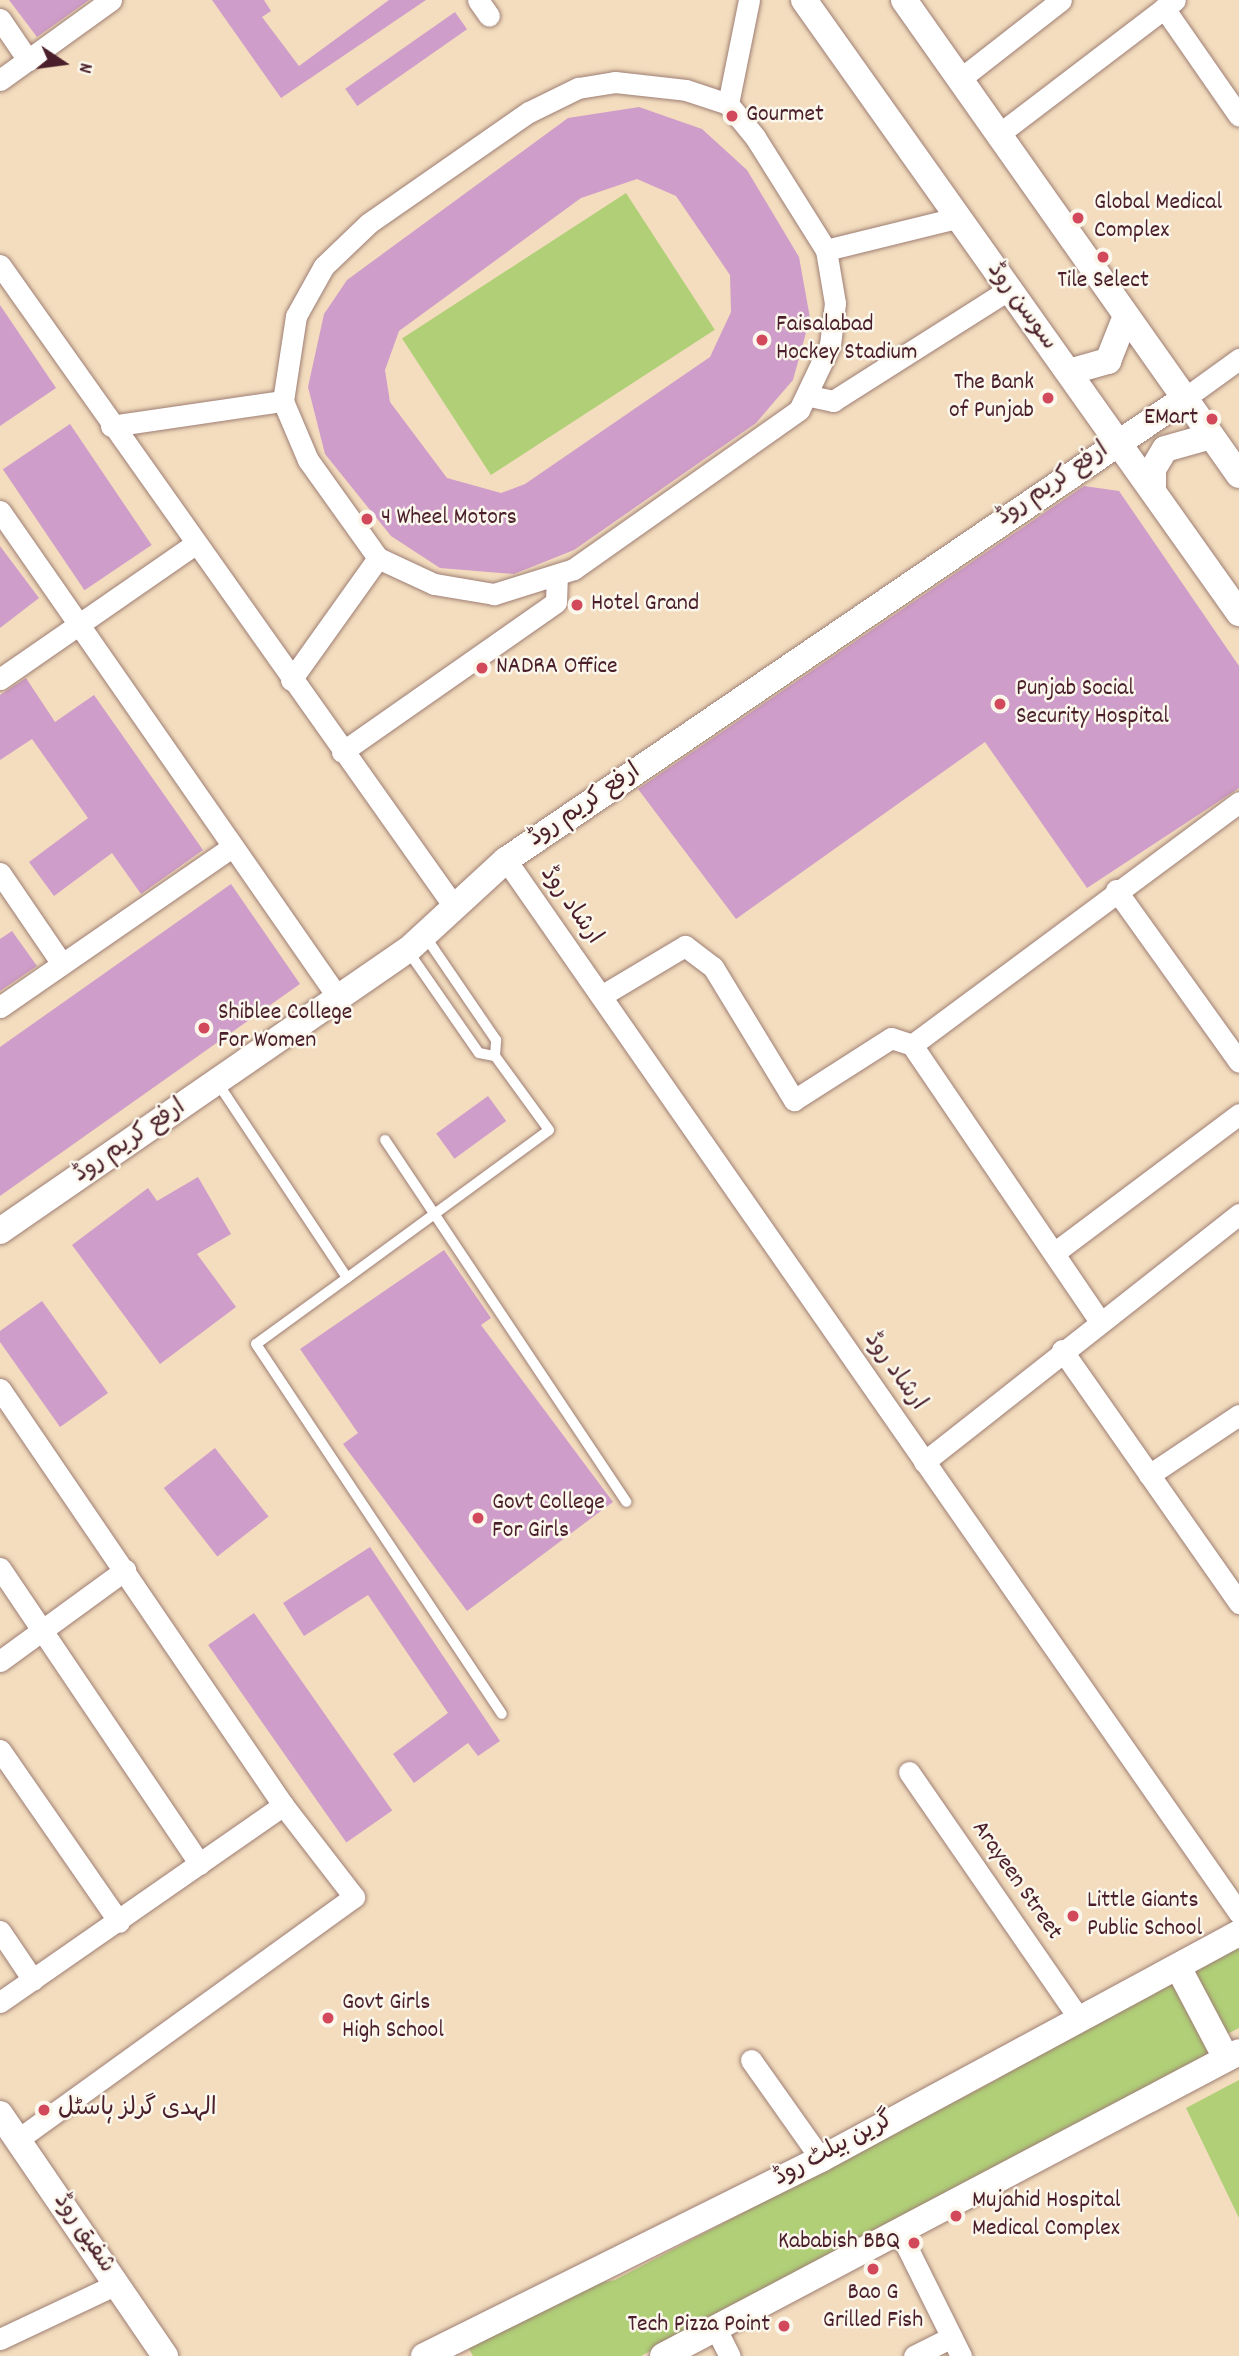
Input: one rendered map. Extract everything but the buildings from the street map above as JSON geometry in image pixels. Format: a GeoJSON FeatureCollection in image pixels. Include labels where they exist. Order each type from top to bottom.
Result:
{"type":"FeatureCollection","features":[{"type":"Feature","properties":{"kind":"street"},"geometry":{"type":"LineString","coordinates":[[0,80],[111,0]]}},
{"type":"Feature","properties":{"kind":"street"},"geometry":{"type":"LineString","coordinates":[[728,104],[749,0]]}},
{"type":"Feature","properties":{"kind":"street","name":"سوسن روڈ"},"geometry":{"type":"LineString","coordinates":[[804,0],[956,218],[1119,440],[1239,613]]}},
{"type":"Feature","properties":{"kind":"street"},"geometry":{"type":"LineString","coordinates":[[904,0],[1239,475]]}},
{"type":"Feature","properties":{"kind":"street"},"geometry":{"type":"LineString","coordinates":[[960,79],[1061,0]]}},
{"type":"Feature","properties":{"kind":"street"},"geometry":{"type":"LineString","coordinates":[[999,134],[1169,4],[1239,116]]}},
{"type":"Feature","properties":{"kind":"street"},"geometry":{"type":"LineString","coordinates":[[0,19],[28,60]]}},
{"type":"Feature","properties":{"kind":"street"},"geometry":{"type":"LineString","coordinates":[[615,82],[686,90],[728,104],[808,214],[826,250],[835,303],[830,345],[810,396],[557,576],[494,594],[434,584],[378,558],[308,460],[283,401],[296,316],[324,266],[369,223],[528,112],[578,88],[615,82]]}},
{"type":"Feature","properties":{"kind":"street"},"geometry":{"type":"LineString","coordinates":[[826,250],[956,218]]}},
{"type":"Feature","properties":{"kind":"street"},"geometry":{"type":"LineString","coordinates":[[0,265],[111,426],[453,905]]}},
{"type":"Feature","properties":{"kind":"street"},"geometry":{"type":"LineString","coordinates":[[810,396],[833,401],[1008,290]]}},
{"type":"Feature","properties":{"kind":"street"},"geometry":{"type":"LineString","coordinates":[[1069,372],[1108,361],[1126,316]]}},
{"type":"Feature","properties":{"kind":"street"},"geometry":{"type":"LineString","coordinates":[[1185,398],[1239,359]]}},
{"type":"Feature","properties":{"kind":"street","name":"ارفع کریم روڈ"},"geometry":{"type":"LineString","coordinates":[[0,1231],[339,999],[416,942],[453,905],[506,860],[1119,440],[1185,398]]}},
{"type":"Feature","properties":{"kind":"street"},"geometry":{"type":"LineString","coordinates":[[111,426],[283,401]]}},
{"type":"Feature","properties":{"kind":"street"},"geometry":{"type":"LineString","coordinates":[[1153,489],[1153,469],[1165,449],[1211,436]]}},
{"type":"Feature","properties":{"kind":"street"},"geometry":{"type":"LineString","coordinates":[[0,511],[339,999]]}},
{"type":"Feature","properties":{"kind":"street"},"geometry":{"type":"LineString","coordinates":[[0,679],[195,544]]}},
{"type":"Feature","properties":{"kind":"street"},"geometry":{"type":"LineString","coordinates":[[291,680],[378,558]]}},
{"type":"Feature","properties":{"kind":"street"},"geometry":{"type":"LineString","coordinates":[[342,752],[556,602],[557,576]]}},
{"type":"Feature","properties":{"kind":"street"},"geometry":{"type":"LineString","coordinates":[[912,1045],[1116,890],[1239,802]]}},
{"type":"Feature","properties":{"kind":"street"},"geometry":{"type":"LineString","coordinates":[[0,1007],[232,847]]}},
{"type":"Feature","properties":{"kind":"street","name":"ارشاد روڈ"},"geometry":{"type":"LineString","coordinates":[[506,860],[1239,1913]]}},
{"type":"Feature","properties":{"kind":"street"},"geometry":{"type":"LineString","coordinates":[[0,873],[62,964]]}},
{"type":"Feature","properties":{"kind":"street"},"geometry":{"type":"LineString","coordinates":[[1116,890],[1239,1062]]}},
{"type":"Feature","properties":{"kind":"street"},"geometry":{"type":"LineString","coordinates":[[601,996],[685,946],[713,967],[794,1100],[891,1038],[912,1045],[1099,1320]]}},
{"type":"Feature","properties":{"kind":"street"},"geometry":{"type":"LineString","coordinates":[[1054,1253],[1239,1114]]}},
{"type":"Feature","properties":{"kind":"street"},"geometry":{"type":"LineString","coordinates":[[924,1462],[1099,1320],[1239,1214]]}},
{"type":"Feature","properties":{"kind":"street"},"geometry":{"type":"LineString","coordinates":[[1062,1350],[1149,1475],[1236,1591]]}},
{"type":"Feature","properties":{"kind":"street"},"geometry":{"type":"LineString","coordinates":[[0,1389],[283,1805],[354,1898],[19,2139]]}},
{"type":"Feature","properties":{"kind":"street"},"geometry":{"type":"LineString","coordinates":[[1149,1475],[1239,1415]]}},
{"type":"Feature","properties":{"kind":"street"},"geometry":{"type":"LineString","coordinates":[[0,1568],[200,1864]]}},
{"type":"Feature","properties":{"kind":"street"},"geometry":{"type":"LineString","coordinates":[[0,1661],[125,1570]]}},
{"type":"Feature","properties":{"kind":"street"},"geometry":{"type":"LineString","coordinates":[[0,1750],[119,1922]]}},
{"type":"Feature","properties":{"kind":"street","name":"Arayeen Street"},"geometry":{"type":"LineString","coordinates":[[909,1772],[1080,2020]]}},
{"type":"Feature","properties":{"kind":"street"},"geometry":{"type":"LineString","coordinates":[[0,2002],[119,1922],[283,1805]]}},
{"type":"Feature","properties":{"kind":"street"},"geometry":{"type":"LineString","coordinates":[[0,1931],[33,1980]]}},
{"type":"Feature","properties":{"kind":"street","name":"گرین بیلٹ روڈ"},"geometry":{"type":"LineString","coordinates":[[424,2356],[451,2350],[821,2159],[1239,1933]]}},
{"type":"Feature","properties":{"kind":"street"},"geometry":{"type":"LineString","coordinates":[[663,2356],[1233,2055],[1178,1967]]}},
{"type":"Feature","properties":{"kind":"street"},"geometry":{"type":"LineString","coordinates":[[751,2060],[821,2159]]}},
{"type":"Feature","properties":{"kind":"street","name":"شفیق روڈ"},"geometry":{"type":"LineString","coordinates":[[0,2114],[165,2356]]}},
{"type":"Feature","properties":{"kind":"street"},"geometry":{"type":"LineString","coordinates":[[899,2231],[956,2347],[914,2356]]}},
{"type":"Feature","properties":{"kind":"street"},"geometry":{"type":"LineString","coordinates":[[0,2339],[117,2284]]}},
{"type":"Feature","properties":{"kind":"street"},"geometry":{"type":"LineString","coordinates":[[716,2329],[730,2356]]}},
{"type":"Feature","properties":{"kind":"lane"},"geometry":{"type":"LineString","coordinates":[[416,942],[496,1040],[495,1056],[548,1130],[256,1344],[502,1714]]}},
{"type":"Feature","properties":{"kind":"lane"},"geometry":{"type":"LineString","coordinates":[[416,942],[480,1053],[495,1056]]}},
{"type":"Feature","properties":{"kind":"lane"},"geometry":{"type":"LineString","coordinates":[[217,1082],[347,1278]]}},
{"type":"Feature","properties":{"kind":"lane"},"geometry":{"type":"LineString","coordinates":[[385,1140],[626,1502]]}},
{"type":"Feature","properties":{"kind":"green space"},"geometry":{"type":"Polygon","coordinates":[[[626,193],[715,330],[491,475],[402,338],[626,193]]]}},
{"type":"Feature","properties":{"kind":"green space"},"geometry":{"type":"Polygon","coordinates":[[[1239,1943],[1239,2028],[1225,2035],[1191,1968],[1239,1943]]]}},
{"type":"Feature","properties":{"kind":"green space"},"geometry":{"type":"Polygon","coordinates":[[[1172,1978],[1214,2051],[641,2356],[473,2356],[467,2345],[577,2287],[615,2280],[998,2079],[1041,2045],[1172,1978]]]}},
{"type":"Feature","properties":{"kind":"green space"},"geometry":{"type":"Polygon","coordinates":[[[1239,2080],[1239,2218],[1186,2108],[1239,2080]]]}},
{"type":"Feature","properties":{"kind":"place","name":"Gourmet"},"geometry":{"type":"Point","coordinates":[732,116]}},
{"type":"Feature","properties":{"kind":"place","name":"Global Medical Complex"},"geometry":{"type":"Point","coordinates":[1078,218]}},
{"type":"Feature","properties":{"kind":"place","name":"Tile Select"},"geometry":{"type":"Point","coordinates":[1103,257]}},
{"type":"Feature","properties":{"kind":"place","name":"Faisalabad Hockey Stadium"},"geometry":{"type":"Point","coordinates":[762,340]}},
{"type":"Feature","properties":{"kind":"place","name":"The Bank of Punjab"},"geometry":{"type":"Point","coordinates":[1048,398]}},
{"type":"Feature","properties":{"kind":"place","name":"EMart"},"geometry":{"type":"Point","coordinates":[1212,419]}},
{"type":"Feature","properties":{"kind":"place","name":"4 Wheel Motors"},"geometry":{"type":"Point","coordinates":[367,519]}},
{"type":"Feature","properties":{"kind":"place","name":"Hotel Grand"},"geometry":{"type":"Point","coordinates":[577,605]}},
{"type":"Feature","properties":{"kind":"place","name":"NADRA Office"},"geometry":{"type":"Point","coordinates":[482,668]}},
{"type":"Feature","properties":{"kind":"place","name":"Punjab Social Security Hospital"},"geometry":{"type":"Point","coordinates":[1000,704]}},
{"type":"Feature","properties":{"kind":"place","name":"Shiblee College For Women"},"geometry":{"type":"Point","coordinates":[204,1028]}},
{"type":"Feature","properties":{"kind":"place","name":"Govt College For Girls"},"geometry":{"type":"Point","coordinates":[478,1518]}},
{"type":"Feature","properties":{"kind":"place","name":"Little Giants Public School"},"geometry":{"type":"Point","coordinates":[1073,1916]}},
{"type":"Feature","properties":{"kind":"place","name":"Govt Girls High School"},"geometry":{"type":"Point","coordinates":[328,2018]}},
{"type":"Feature","properties":{"kind":"place","name":"الہدی گرلز ہاسٹل"},"geometry":{"type":"Point","coordinates":[44,2110]}},
{"type":"Feature","properties":{"kind":"place","name":"Mujahid Hospital Medical Complex"},"geometry":{"type":"Point","coordinates":[956,2216]}},
{"type":"Feature","properties":{"kind":"place","name":"Kababish BBQ"},"geometry":{"type":"Point","coordinates":[914,2243]}},
{"type":"Feature","properties":{"kind":"place","name":"Bao G Grilled Fish"},"geometry":{"type":"Point","coordinates":[873,2269]}},
{"type":"Feature","properties":{"kind":"place","name":"Tech Pizza Point"},"geometry":{"type":"Point","coordinates":[784,2326]}}]}
